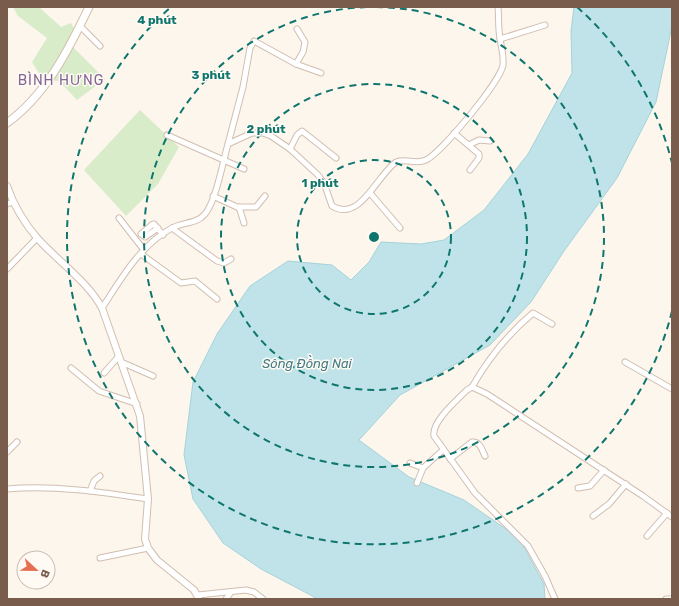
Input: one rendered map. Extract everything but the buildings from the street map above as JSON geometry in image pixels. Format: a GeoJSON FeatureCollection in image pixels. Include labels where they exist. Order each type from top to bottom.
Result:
{"type":"FeatureCollection","features":[{"type":"Feature","properties":{"kind":"main road"},"geometry":{"type":"LineString","coordinates":[[7,123],[21,112],[37,95],[71,43],[88,7]]}},
{"type":"Feature","properties":{"kind":"street"},"geometry":{"type":"LineString","coordinates":[[228,144],[240,137],[258,132],[271,136],[290,149],[321,178],[330,202],[337,209],[346,211],[355,207],[370,193],[391,165],[400,161],[416,162],[427,160],[454,133],[501,71],[503,56],[500,39],[498,7]]}},
{"type":"Feature","properties":{"kind":"street"},"geometry":{"type":"LineString","coordinates":[[500,39],[545,24]]}},
{"type":"Feature","properties":{"kind":"street"},"geometry":{"type":"LineString","coordinates":[[80,26],[100,46]]}},
{"type":"Feature","properties":{"kind":"street"},"geometry":{"type":"LineString","coordinates":[[296,64],[303,52],[305,42],[297,29]]}},
{"type":"Feature","properties":{"kind":"street"},"geometry":{"type":"LineString","coordinates":[[102,308],[131,266],[143,252],[172,228],[201,218],[207,212],[228,144],[252,43],[257,41],[296,64],[321,73]]}},
{"type":"Feature","properties":{"kind":"street"},"geometry":{"type":"LineString","coordinates":[[290,149],[297,135],[302,131],[336,158]]}},
{"type":"Feature","properties":{"kind":"street"},"geometry":{"type":"LineString","coordinates":[[454,133],[479,154],[479,158],[470,170]]}},
{"type":"Feature","properties":{"kind":"street"},"geometry":{"type":"LineString","coordinates":[[167,135],[244,169]]}},
{"type":"Feature","properties":{"kind":"street"},"geometry":{"type":"LineString","coordinates":[[469,145],[479,140],[490,141]]}},
{"type":"Feature","properties":{"kind":"street"},"geometry":{"type":"LineString","coordinates":[[7,186],[10,203],[24,222],[37,238],[92,293],[102,308],[140,416],[148,499],[145,539],[148,548],[157,560],[199,597],[223,591],[231,592],[246,590],[254,592],[263,599]]}},
{"type":"Feature","properties":{"kind":"street"},"geometry":{"type":"LineString","coordinates":[[370,193],[400,228]]}},
{"type":"Feature","properties":{"kind":"street"},"geometry":{"type":"LineString","coordinates":[[213,196],[239,208],[256,207],[265,196]]}},
{"type":"Feature","properties":{"kind":"street"},"geometry":{"type":"LineString","coordinates":[[239,208],[244,223]]}},
{"type":"Feature","properties":{"kind":"street"},"geometry":{"type":"LineString","coordinates":[[119,218],[143,252],[181,283],[195,281],[217,299]]}},
{"type":"Feature","properties":{"kind":"street"},"geometry":{"type":"LineString","coordinates":[[158,228],[163,234]]}},
{"type":"Feature","properties":{"kind":"street"},"geometry":{"type":"LineString","coordinates":[[172,228],[217,261],[224,263],[231,259]]}},
{"type":"Feature","properties":{"kind":"street"},"geometry":{"type":"LineString","coordinates":[[7,269],[37,238]]}},
{"type":"Feature","properties":{"kind":"street"},"geometry":{"type":"LineString","coordinates":[[552,324],[533,313],[515,329],[485,364],[472,387],[456,401],[435,428],[434,436],[475,493],[528,546],[545,576],[555,599]]}},
{"type":"Feature","properties":{"kind":"street"},"geometry":{"type":"LineString","coordinates":[[104,373],[120,359]]}},
{"type":"Feature","properties":{"kind":"street"},"geometry":{"type":"LineString","coordinates":[[120,359],[153,376]]}},
{"type":"Feature","properties":{"kind":"street"},"geometry":{"type":"LineString","coordinates":[[625,362],[672,389]]}},
{"type":"Feature","properties":{"kind":"street"},"geometry":{"type":"LineString","coordinates":[[71,368],[99,391],[137,404]]}},
{"type":"Feature","properties":{"kind":"street"},"geometry":{"type":"LineString","coordinates":[[472,387],[487,394],[626,484],[670,515],[647,536]]}},
{"type":"Feature","properties":{"kind":"street"},"geometry":{"type":"LineString","coordinates":[[7,452],[17,442]]}},
{"type":"Feature","properties":{"kind":"street"},"geometry":{"type":"LineString","coordinates":[[450,459],[472,442],[478,443],[485,456]]}},
{"type":"Feature","properties":{"kind":"street"},"geometry":{"type":"LineString","coordinates":[[417,483],[423,468],[443,450]]}},
{"type":"Feature","properties":{"kind":"street"},"geometry":{"type":"LineString","coordinates":[[410,463],[423,468]]}},
{"type":"Feature","properties":{"kind":"street"},"geometry":{"type":"LineString","coordinates":[[578,488],[590,486],[604,470]]}},
{"type":"Feature","properties":{"kind":"street"},"geometry":{"type":"LineString","coordinates":[[90,491],[94,481],[100,476]]}},
{"type":"Feature","properties":{"kind":"street"},"geometry":{"type":"LineString","coordinates":[[593,516],[608,504],[626,484]]}},
{"type":"Feature","properties":{"kind":"street"},"geometry":{"type":"LineString","coordinates":[[7,489],[32,487],[90,491],[148,499]]}},
{"type":"Feature","properties":{"kind":"street"},"geometry":{"type":"LineString","coordinates":[[100,558],[148,548]]}},
{"type":"Feature","properties":{"kind":"street"},"geometry":{"type":"LineString","coordinates":[[226,599],[231,592]]}},
{"type":"Feature","properties":{"kind":"street"},"geometry":{"type":"LineString","coordinates":[[666,599],[672,598]]}},
{"type":"Feature","properties":{"kind":"green space"},"geometry":{"type":"Polygon","coordinates":[[[13,7],[39,7],[61,27],[71,23],[79,38],[73,47],[105,79],[77,100],[59,81],[43,80],[32,62],[47,38],[18,16],[13,7]]]}},
{"type":"Feature","properties":{"kind":"green space"},"geometry":{"type":"Polygon","coordinates":[[[140,110],[179,147],[158,184],[126,216],[84,170],[140,110]]]}},
{"type":"Feature","properties":{"kind":"water","name":"Sông Đồng Nai"},"geometry":{"type":"Polygon","coordinates":[[[574,7],[672,7],[672,26],[656,102],[617,178],[564,251],[531,302],[490,345],[400,395],[359,440],[409,477],[464,500],[519,538],[544,584],[545,599],[318,599],[261,569],[223,543],[193,499],[184,455],[193,382],[217,334],[250,286],[288,261],[332,265],[351,280],[369,262],[381,242],[421,244],[444,240],[484,210],[528,154],[572,73],[571,31],[574,7]]]}},
{"type":"Feature","properties":{"kind":"district","name":"BÌNH HƯNG"},"geometry":{"type":"Point","coordinates":[61,80]}}]}
